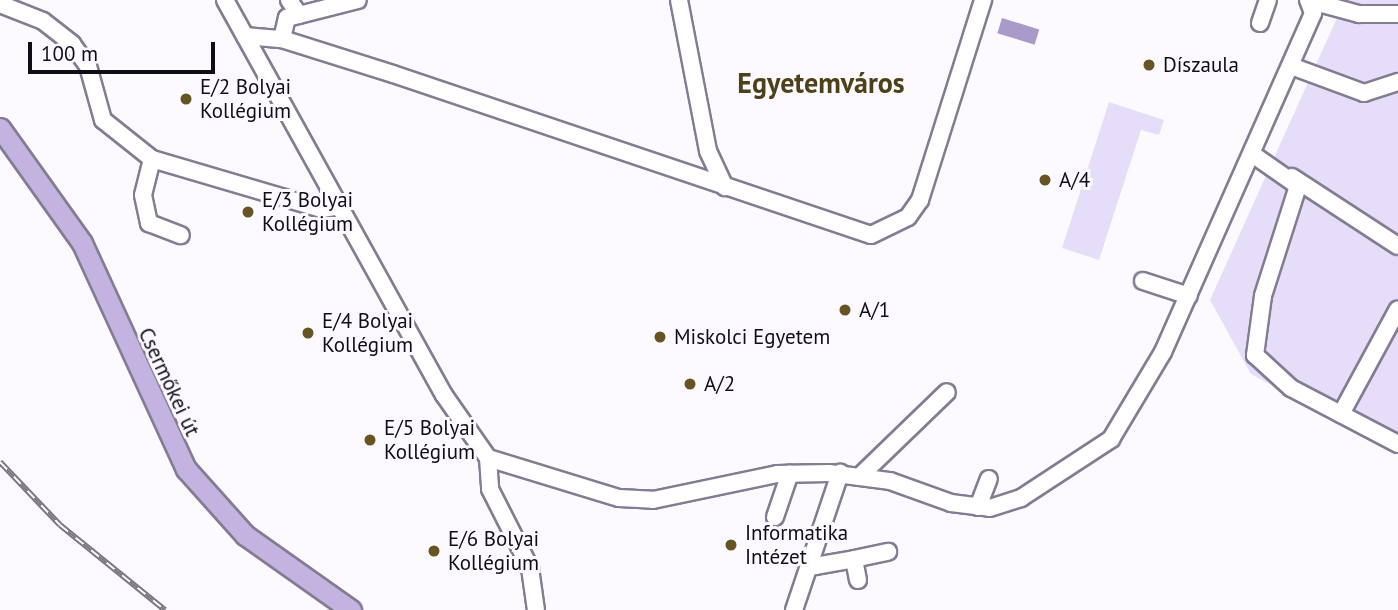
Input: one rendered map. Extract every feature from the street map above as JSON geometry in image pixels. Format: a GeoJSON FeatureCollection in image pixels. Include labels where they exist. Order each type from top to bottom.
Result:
{"type":"FeatureCollection","features":[{"type":"Feature","properties":{"kind":"main road","name":"Csermőkei út"},"geometry":{"type":"LineString","coordinates":[[0,128],[82,243],[186,469],[245,535],[351,610]]}},
{"type":"Feature","properties":{"kind":"street"},"geometry":{"type":"LineString","coordinates":[[225,0],[342,206],[444,395],[488,457],[490,489],[530,568],[536,610]]}},
{"type":"Feature","properties":{"kind":"street"},"geometry":{"type":"LineString","coordinates":[[289,0],[299,15]]}},
{"type":"Feature","properties":{"kind":"street"},"geometry":{"type":"LineString","coordinates":[[282,39],[287,18],[358,0]]}},
{"type":"Feature","properties":{"kind":"street"},"geometry":{"type":"LineString","coordinates":[[679,0],[708,151],[725,187]]}},
{"type":"Feature","properties":{"kind":"street"},"geometry":{"type":"LineString","coordinates":[[245,36],[282,39],[871,235],[908,218],[920,200],[983,0]]}},
{"type":"Feature","properties":{"kind":"street"},"geometry":{"type":"LineString","coordinates":[[1260,23],[1268,0]]}},
{"type":"Feature","properties":{"kind":"street"},"geometry":{"type":"LineString","coordinates":[[488,457],[619,498],[653,500],[790,473],[840,473],[978,507],[1021,498],[1111,439],[1189,296],[1255,156],[1313,13],[1310,1],[1359,14],[1398,14]]}},
{"type":"Feature","properties":{"kind":"street"},"geometry":{"type":"LineString","coordinates":[[0,4],[43,21],[72,44],[88,66],[103,120],[152,159],[322,209],[342,206]]}},
{"type":"Feature","properties":{"kind":"street"},"geometry":{"type":"LineString","coordinates":[[1291,66],[1364,93],[1398,82]]}},
{"type":"Feature","properties":{"kind":"street"},"geometry":{"type":"LineString","coordinates":[[1255,156],[1398,246]]}},
{"type":"Feature","properties":{"kind":"street"},"geometry":{"type":"LineString","coordinates":[[152,159],[143,195],[149,223],[181,235]]}},
{"type":"Feature","properties":{"kind":"street"},"geometry":{"type":"LineString","coordinates":[[1292,177],[1298,186],[1263,296],[1255,355],[1291,388],[1398,444]]}},
{"type":"Feature","properties":{"kind":"street"},"geometry":{"type":"LineString","coordinates":[[1143,281],[1189,296]]}},
{"type":"Feature","properties":{"kind":"street"},"geometry":{"type":"LineString","coordinates":[[1341,414],[1398,309]]}},
{"type":"Feature","properties":{"kind":"street"},"geometry":{"type":"LineString","coordinates":[[859,477],[947,391]]}},
{"type":"Feature","properties":{"kind":"street"},"geometry":{"type":"LineString","coordinates":[[775,517],[790,473]]}},
{"type":"Feature","properties":{"kind":"street"},"geometry":{"type":"LineString","coordinates":[[794,610],[808,558],[840,473]]}},
{"type":"Feature","properties":{"kind":"street"},"geometry":{"type":"LineString","coordinates":[[978,507],[989,480]]}},
{"type":"Feature","properties":{"kind":"street"},"geometry":{"type":"LineString","coordinates":[[808,558],[815,566],[888,552]]}},
{"type":"Feature","properties":{"kind":"street"},"geometry":{"type":"LineString","coordinates":[[853,559],[858,580]]}},
{"type":"Feature","properties":{"kind":"shaded area"},"geometry":{"type":"Polygon","coordinates":[[[1345,0],[1398,0],[1398,452],[1251,374],[1210,300],[1345,0]]]}},
{"type":"Feature","properties":{"kind":"shaded area"},"geometry":{"type":"Polygon","coordinates":[[[1002,18],[1039,29],[1035,45],[997,33],[1002,18]]]}},
{"type":"Feature","properties":{"kind":"shaded area"},"geometry":{"type":"Polygon","coordinates":[[[1109,102],[1164,120],[1159,135],[1141,130],[1099,260],[1062,248],[1109,102]]]}},
{"type":"Feature","properties":{"kind":"railway"},"geometry":{"type":"LineString","coordinates":[[0,462],[60,525],[165,610]]}},
{"type":"Feature","properties":{"kind":"place","name":"Díszaula"},"geometry":{"type":"Point","coordinates":[1149,65]}},
{"type":"Feature","properties":{"kind":"place","name":"E/2 Bolyai Kollégium"},"geometry":{"type":"Point","coordinates":[186,99]}},
{"type":"Feature","properties":{"kind":"place","name":"A/4"},"geometry":{"type":"Point","coordinates":[1045,180]}},
{"type":"Feature","properties":{"kind":"place","name":"E/3 Bolyai Kollégium"},"geometry":{"type":"Point","coordinates":[248,212]}},
{"type":"Feature","properties":{"kind":"place","name":"A/1"},"geometry":{"type":"Point","coordinates":[845,310]}},
{"type":"Feature","properties":{"kind":"place","name":"E/4 Bolyai Kollégium"},"geometry":{"type":"Point","coordinates":[308,333]}},
{"type":"Feature","properties":{"kind":"place","name":"Miskolci Egyetem"},"geometry":{"type":"Point","coordinates":[660,337]}},
{"type":"Feature","properties":{"kind":"place","name":"A/2"},"geometry":{"type":"Point","coordinates":[690,384]}},
{"type":"Feature","properties":{"kind":"place","name":"E/5 Bolyai Kollégium"},"geometry":{"type":"Point","coordinates":[370,440]}},
{"type":"Feature","properties":{"kind":"place","name":"Informatika Intézet"},"geometry":{"type":"Point","coordinates":[731,545]}},
{"type":"Feature","properties":{"kind":"place","name":"E/6 Bolyai Kollégium"},"geometry":{"type":"Point","coordinates":[434,551]}},
{"type":"Feature","properties":{"kind":"district","name":"Egyetemváros"},"geometry":{"type":"Point","coordinates":[821,83]}}]}
